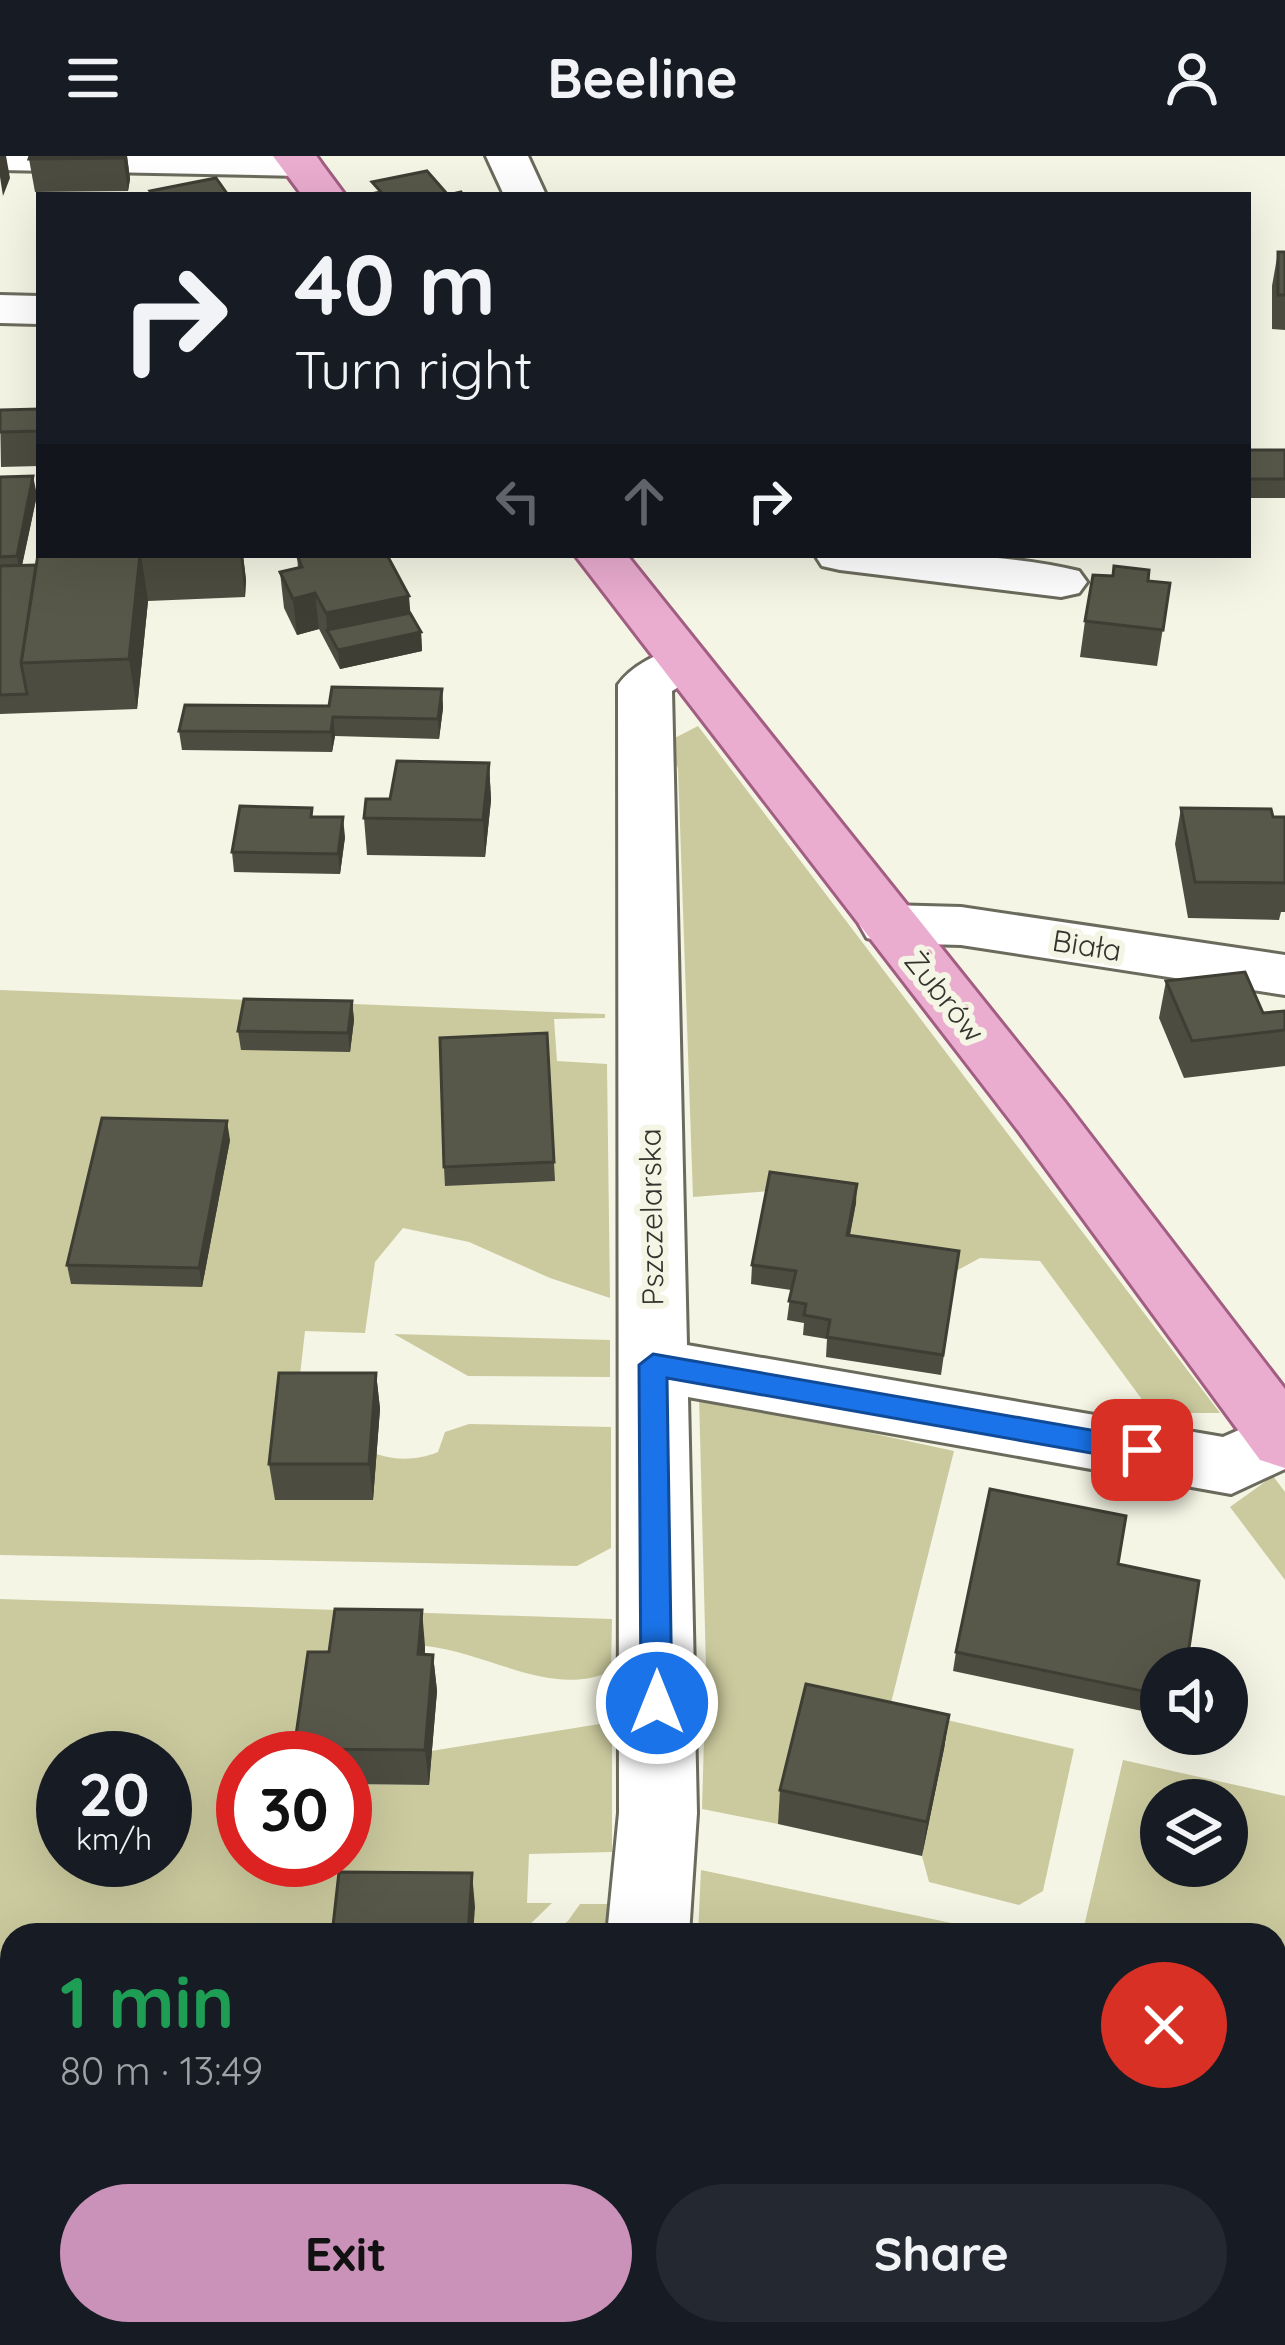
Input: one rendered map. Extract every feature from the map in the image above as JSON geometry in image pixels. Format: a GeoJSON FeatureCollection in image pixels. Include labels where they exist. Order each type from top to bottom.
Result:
{"type":"FeatureCollection","features":[{"type":"Feature","properties":{"kind":"main road","name":"Żubrów"},"geometry":{"type":"LineString","coordinates":[[602,558],[1042,1118],[1283,1439]]}},
{"type":"Feature","properties":{"kind":"street"},"geometry":{"type":"LineString","coordinates":[[507,156],[524,192]]}},
{"type":"Feature","properties":{"kind":"street"},"geometry":{"type":"LineString","coordinates":[[0,157],[306,171]]}},
{"type":"Feature","properties":{"kind":"street"},"geometry":{"type":"LineString","coordinates":[[0,309],[36,310]]}},
{"type":"Feature","properties":{"kind":"street"},"geometry":{"type":"LineString","coordinates":[[865,558],[1061,582]]}},
{"type":"Feature","properties":{"kind":"street","name":"Pszczelarska"},"geometry":{"type":"LineString","coordinates":[[649,1923],[658,1813],[645,685],[681,663]]}},
{"type":"Feature","properties":{"kind":"street","name":"Biała"},"geometry":{"type":"LineString","coordinates":[[888,924],[961,926],[1285,975]]}},
{"type":"Feature","properties":{"kind":"street"},"geometry":{"type":"LineString","coordinates":[[653,1365],[1231,1466],[1283,1439]]}},
{"type":"Feature","properties":{"kind":"green space"},"geometry":{"type":"Polygon","coordinates":[[[698,726],[1220,1413],[1152,1413],[1040,1261],[980,1258],[956,1271],[846,1254],[856,1204],[769,1191],[693,1197],[678,768],[665,743],[698,726]]]}},
{"type":"Feature","properties":{"kind":"green space"},"geometry":{"type":"Polygon","coordinates":[[[0,990],[605,1014],[605,1018],[554,1019],[557,1061],[607,1064],[610,1298],[469,1242],[403,1228],[375,1262],[365,1333],[305,1331],[296,1410],[346,1441],[399,1459],[438,1452],[445,1432],[469,1424],[611,1427],[611,1548],[577,1566],[0,1555],[0,990]]]}},
{"type":"Feature","properties":{"kind":"green space"},"geometry":{"type":"Polygon","coordinates":[[[394,1334],[610,1340],[610,1377],[468,1376],[394,1334]]]}},
{"type":"Feature","properties":{"kind":"green space"},"geometry":{"type":"Polygon","coordinates":[[[699,1396],[954,1451],[890,1707],[1074,1749],[1043,1891],[1019,1905],[929,1882],[922,1856],[944,1750],[778,1824],[702,1809],[706,1668],[699,1396]]]}},
{"type":"Feature","properties":{"kind":"green space"},"geometry":{"type":"Polygon","coordinates":[[[1273,1476],[1285,1492],[1285,1580],[1230,1507],[1273,1476]]]}},
{"type":"Feature","properties":{"kind":"green space"},"geometry":{"type":"Polygon","coordinates":[[[0,1599],[612,1619],[611,1671],[589,1678],[543,1677],[426,1646],[340,1645],[312,1731],[216,1731],[216,1887],[372,1887],[372,1784],[428,1785],[431,1751],[612,1722],[612,1852],[529,1854],[527,1903],[552,1903],[531,1923],[0,1923],[0,1599]]]}},
{"type":"Feature","properties":{"kind":"green space"},"geometry":{"type":"Polygon","coordinates":[[[1123,1760],[1208,1779],[1140,1779],[1140,1887],[1248,1887],[1248,1788],[1285,1796],[1285,1923],[1085,1923],[1123,1760]]]}},
{"type":"Feature","properties":{"kind":"green space"},"geometry":{"type":"Polygon","coordinates":[[[701,1869],[951,1923],[699,1923],[701,1869]]]}},
{"type":"Feature","properties":{"kind":"green space"},"geometry":{"type":"Polygon","coordinates":[[[580,1904],[610,1904],[610,1923],[568,1921],[580,1904]]]}},
{"type":"Feature","properties":{"kind":"building"},"geometry":{"type":"Polygon","coordinates":[[[123,156],[123,158],[29,159],[123,156]]]}},
{"type":"Feature","properties":{"kind":"building"},"geometry":{"type":"Polygon","coordinates":[[[427,171],[445,192],[381,192],[372,182],[427,171]]]}},
{"type":"Feature","properties":{"kind":"building"},"geometry":{"type":"Polygon","coordinates":[[[216,178],[226,192],[151,192],[216,178]]]}},
{"type":"Feature","properties":{"kind":"building"},"geometry":{"type":"Polygon","coordinates":[[[1278,252],[1285,252],[1285,295],[1278,295],[1278,252]]]}},
{"type":"Feature","properties":{"kind":"building"},"geometry":{"type":"Polygon","coordinates":[[[36,409],[36,431],[0,432],[0,410],[36,409]]]}},
{"type":"Feature","properties":{"kind":"building"},"geometry":{"type":"Polygon","coordinates":[[[1251,450],[1285,450],[1285,479],[1251,479],[1251,450]]]}},
{"type":"Feature","properties":{"kind":"building"},"geometry":{"type":"Polygon","coordinates":[[[33,476],[17,556],[0,557],[0,477],[33,476]]]}},
{"type":"Feature","properties":{"kind":"building"},"geometry":{"type":"Polygon","coordinates":[[[37,558],[140,558],[129,659],[21,663],[37,558]]]}},
{"type":"Feature","properties":{"kind":"building"},"geometry":{"type":"Polygon","coordinates":[[[298,558],[389,558],[409,596],[326,613],[315,593],[293,599],[280,572],[302,567],[298,558]]]}},
{"type":"Feature","properties":{"kind":"building"},"geometry":{"type":"Polygon","coordinates":[[[36,565],[21,663],[27,694],[0,695],[0,566],[36,565]]]}},
{"type":"Feature","properties":{"kind":"building"},"geometry":{"type":"Polygon","coordinates":[[[1114,566],[1149,570],[1148,581],[1170,583],[1163,630],[1085,621],[1093,575],[1113,576],[1114,566]]]}},
{"type":"Feature","properties":{"kind":"building"},"geometry":{"type":"Polygon","coordinates":[[[410,613],[421,632],[338,650],[327,630],[410,613]]]}},
{"type":"Feature","properties":{"kind":"building"},"geometry":{"type":"Polygon","coordinates":[[[332,687],[442,689],[438,719],[333,717],[331,732],[179,731],[185,705],[329,706],[332,687]]]}},
{"type":"Feature","properties":{"kind":"building"},"geometry":{"type":"Polygon","coordinates":[[[397,761],[489,763],[483,820],[364,818],[366,799],[390,799],[397,761]]]}},
{"type":"Feature","properties":{"kind":"building"},"geometry":{"type":"Polygon","coordinates":[[[240,806],[312,808],[311,817],[343,817],[338,854],[232,852],[240,806]]]}},
{"type":"Feature","properties":{"kind":"building"},"geometry":{"type":"Polygon","coordinates":[[[1181,808],[1271,809],[1273,817],[1285,817],[1285,883],[1195,882],[1181,808]]]}},
{"type":"Feature","properties":{"kind":"building"},"geometry":{"type":"Polygon","coordinates":[[[1245,972],[1263,1013],[1285,1011],[1285,1030],[1192,1041],[1166,981],[1245,972]]]}},
{"type":"Feature","properties":{"kind":"building"},"geometry":{"type":"Polygon","coordinates":[[[244,999],[352,1001],[348,1033],[238,1031],[244,999]]]}},
{"type":"Feature","properties":{"kind":"building"},"geometry":{"type":"Polygon","coordinates":[[[547,1033],[554,1162],[444,1167],[440,1038],[547,1033]]]}},
{"type":"Feature","properties":{"kind":"building"},"geometry":{"type":"Polygon","coordinates":[[[102,1118],[227,1121],[199,1268],[67,1265],[102,1118]]]}},
{"type":"Feature","properties":{"kind":"building"},"geometry":{"type":"Polygon","coordinates":[[[770,1172],[857,1184],[847,1235],[959,1251],[943,1355],[827,1337],[830,1320],[804,1315],[806,1304],[789,1301],[796,1271],[752,1265],[770,1172]]]}},
{"type":"Feature","properties":{"kind":"building"},"geometry":{"type":"Polygon","coordinates":[[[279,1373],[376,1373],[369,1464],[269,1464],[279,1373]]]}},
{"type":"Feature","properties":{"kind":"building"},"geometry":{"type":"Polygon","coordinates":[[[990,1489],[1126,1516],[1118,1564],[1199,1581],[1189,1647],[1140,1647],[1140,1691],[956,1652],[990,1489]]]}},
{"type":"Feature","properties":{"kind":"building"},"geometry":{"type":"Polygon","coordinates":[[[335,1609],[422,1610],[418,1654],[433,1655],[425,1750],[372,1750],[372,1731],[297,1731],[308,1652],[329,1652],[335,1609]]]}},
{"type":"Feature","properties":{"kind":"building"},"geometry":{"type":"Polygon","coordinates":[[[806,1684],[949,1715],[927,1822],[780,1790],[806,1684]]]}},
{"type":"Feature","properties":{"kind":"building"},"geometry":{"type":"Polygon","coordinates":[[[372,1872],[472,1873],[469,1923],[333,1923],[337,1887],[372,1887],[372,1872]]]}},
{"type":"Feature","properties":{"kind":"route"},"geometry":{"type":"LineString","coordinates":[[657,1703],[653,1365],[1142,1450]]}}]}
